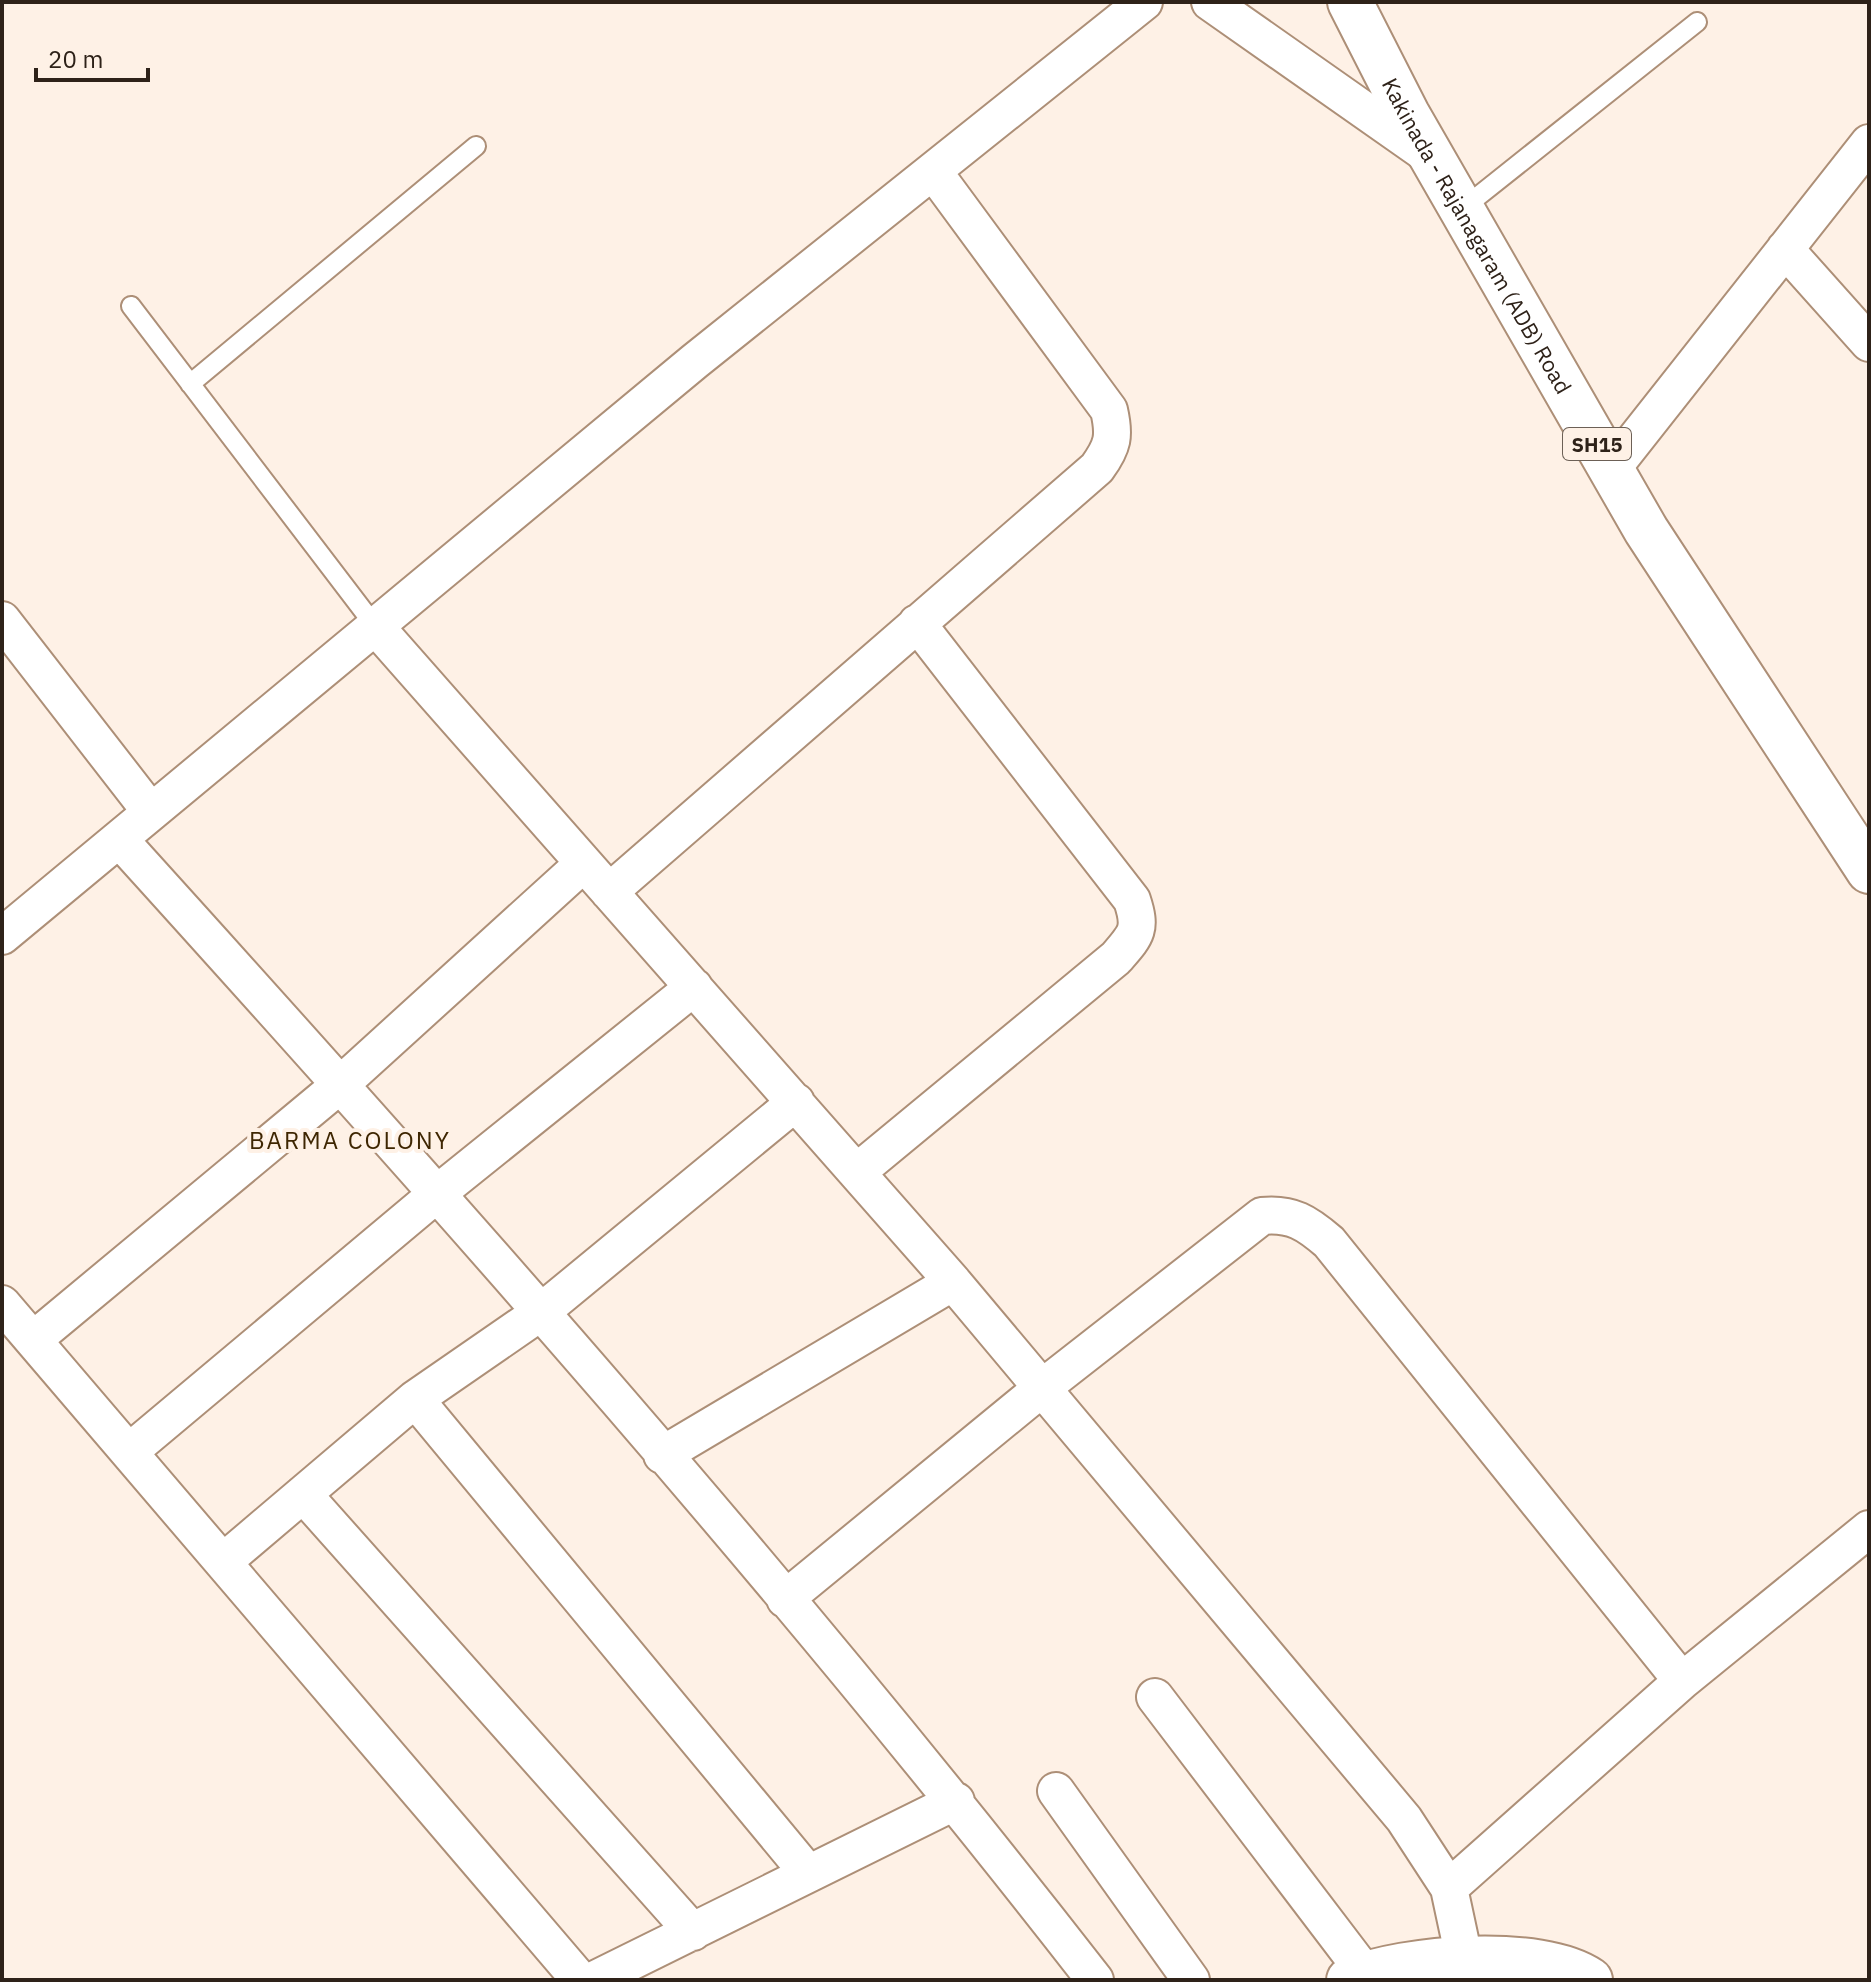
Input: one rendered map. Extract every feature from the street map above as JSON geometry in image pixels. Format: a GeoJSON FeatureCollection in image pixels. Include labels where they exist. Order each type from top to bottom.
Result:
{"type":"FeatureCollection","features":[{"type":"Feature","properties":{"kind":"main road","name":"Kakinada - Rajanagaram (ADB) Road"},"geometry":{"type":"LineString","coordinates":[[1350,2],[1432,158],[1646,530],[1869,871]]}},
{"type":"Feature","properties":{"kind":"main road"},"geometry":{"type":"LineString","coordinates":[[1357,1977],[1464,1958],[1524,1960],[1573,1969],[1590,1980]]}},
{"type":"Feature","properties":{"kind":"street"},"geometry":{"type":"LineString","coordinates":[[2,936],[695,361],[1144,2]]}},
{"type":"Feature","properties":{"kind":"street"},"geometry":{"type":"LineString","coordinates":[[1210,2],[1432,158]]}},
{"type":"Feature","properties":{"kind":"street"},"geometry":{"type":"LineString","coordinates":[[1611,470],[1869,143]]}},
{"type":"Feature","properties":{"kind":"street"},"geometry":{"type":"LineString","coordinates":[[609,892],[1097,468],[1112,447],[1114,432],[1109,410],[933,171]]}},
{"type":"Feature","properties":{"kind":"street"},"geometry":{"type":"LineString","coordinates":[[1785,249],[1869,343]]}},
{"type":"Feature","properties":{"kind":"street"},"geometry":{"type":"LineString","coordinates":[[2,620],[151,812]]}},
{"type":"Feature","properties":{"kind":"street"},"geometry":{"type":"LineString","coordinates":[[857,1172],[1116,958],[1135,937],[1139,920],[1132,900],[917,623]]}},
{"type":"Feature","properties":{"kind":"street"},"geometry":{"type":"LineString","coordinates":[[375,626],[953,1282],[1404,1819],[1449,1888],[1464,1958]]}},
{"type":"Feature","properties":{"kind":"street"},"geometry":{"type":"LineString","coordinates":[[119,839],[439,1192],[956,1801],[1095,1980]]}},
{"type":"Feature","properties":{"kind":"street"},"geometry":{"type":"LineString","coordinates":[[33,1340],[341,1084],[583,864]]}},
{"type":"Feature","properties":{"kind":"street"},"geometry":{"type":"LineString","coordinates":[[129,1452],[439,1192],[694,987]]}},
{"type":"Feature","properties":{"kind":"street"},"geometry":{"type":"LineString","coordinates":[[223,1562],[415,1399],[541,1312],[796,1102]]}},
{"type":"Feature","properties":{"kind":"street"},"geometry":{"type":"LineString","coordinates":[[785,1599],[1042,1388],[1262,1216],[1285,1214],[1308,1224],[1329,1242],[1682,1681]]}},
{"type":"Feature","properties":{"kind":"street"},"geometry":{"type":"LineString","coordinates":[[662,1455],[953,1282]]}},
{"type":"Feature","properties":{"kind":"street"},"geometry":{"type":"LineString","coordinates":[[2,1304],[580,1980]]}},
{"type":"Feature","properties":{"kind":"street"},"geometry":{"type":"LineString","coordinates":[[415,1399],[807,1872]]}},
{"type":"Feature","properties":{"kind":"street"},"geometry":{"type":"LineString","coordinates":[[303,1494],[693,1932]]}},
{"type":"Feature","properties":{"kind":"street"},"geometry":{"type":"LineString","coordinates":[[1449,1888],[1682,1681],[1869,1529]]}},
{"type":"Feature","properties":{"kind":"street"},"geometry":{"type":"LineString","coordinates":[[1155,1697],[1357,1977]]}},
{"type":"Feature","properties":{"kind":"street"},"geometry":{"type":"LineString","coordinates":[[1056,1791],[1191,1980]]}},
{"type":"Feature","properties":{"kind":"street"},"geometry":{"type":"LineString","coordinates":[[594,1980],[956,1801]]}},
{"type":"Feature","properties":{"kind":"lane"},"geometry":{"type":"LineString","coordinates":[[1462,209],[1697,22]]}},
{"type":"Feature","properties":{"kind":"lane"},"geometry":{"type":"LineString","coordinates":[[190,384],[476,146]]}},
{"type":"Feature","properties":{"kind":"lane"},"geometry":{"type":"LineString","coordinates":[[131,306],[375,626]]}},
{"type":"Feature","properties":{"kind":"district","name":"BARMA COLONY"},"geometry":{"type":"Point","coordinates":[350,1140]}}]}
